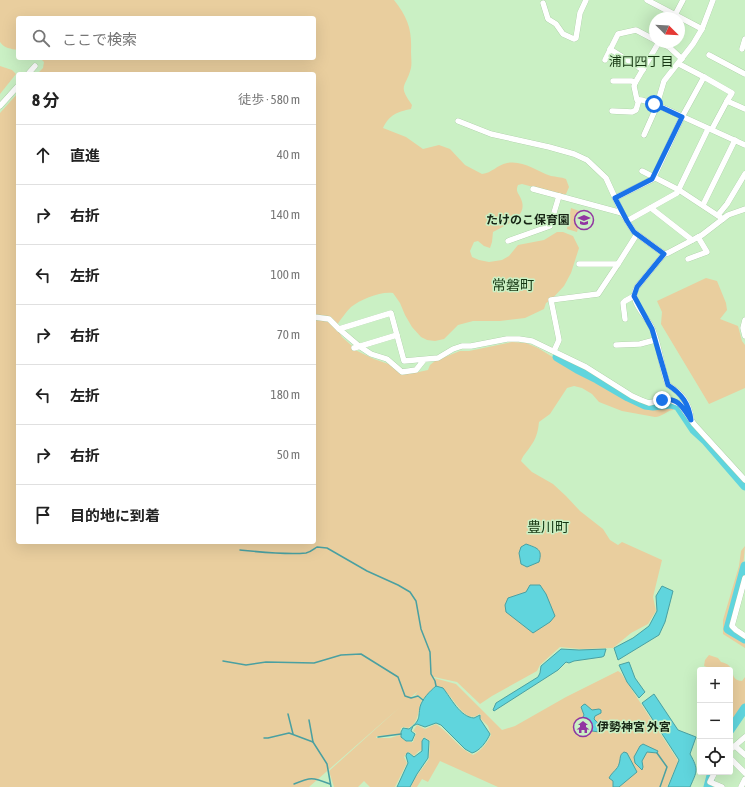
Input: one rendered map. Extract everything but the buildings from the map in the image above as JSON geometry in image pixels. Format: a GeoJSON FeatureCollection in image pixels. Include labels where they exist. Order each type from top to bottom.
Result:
{"type":"FeatureCollection","features":[{"type":"Feature","properties":{"kind":"street"},"geometry":{"type":"LineString","coordinates":[[542,3],[548,19],[556,24],[563,34],[574,39],[576,38],[580,13],[586,0]]}},
{"type":"Feature","properties":{"kind":"street"},"geometry":{"type":"LineString","coordinates":[[676,12],[682,0]]}},
{"type":"Feature","properties":{"kind":"street"},"geometry":{"type":"LineString","coordinates":[[644,135],[657,105],[664,82],[681,62],[702,29],[713,0]]}},
{"type":"Feature","properties":{"kind":"street"},"geometry":{"type":"LineString","coordinates":[[650,1],[670,12]]}},
{"type":"Feature","properties":{"kind":"street"},"geometry":{"type":"LineString","coordinates":[[685,20],[702,29]]}},
{"type":"Feature","properties":{"kind":"street"},"geometry":{"type":"LineString","coordinates":[[605,60],[618,34],[636,30],[649,37]]}},
{"type":"Feature","properties":{"kind":"street"},"geometry":{"type":"LineString","coordinates":[[742,49],[745,39]]}},
{"type":"Feature","properties":{"kind":"street"},"geometry":{"type":"LineString","coordinates":[[656,48],[635,83],[636,98],[657,105],[745,145]]}},
{"type":"Feature","properties":{"kind":"street"},"geometry":{"type":"LineString","coordinates":[[627,221],[677,193],[710,129],[732,93],[681,62],[670,48]]}},
{"type":"Feature","properties":{"kind":"street"},"geometry":{"type":"LineString","coordinates":[[610,49],[643,70]]}},
{"type":"Feature","properties":{"kind":"street"},"geometry":{"type":"LineString","coordinates":[[709,55],[745,74]]}},
{"type":"Feature","properties":{"kind":"street"},"geometry":{"type":"LineString","coordinates":[[30,72],[35,66]]}},
{"type":"Feature","properties":{"kind":"street"},"geometry":{"type":"LineString","coordinates":[[615,198],[652,179],[682,117],[704,77]]}},
{"type":"Feature","properties":{"kind":"street"},"geometry":{"type":"LineString","coordinates":[[613,81],[632,81],[635,83]]}},
{"type":"Feature","properties":{"kind":"street"},"geometry":{"type":"LineString","coordinates":[[0,106],[16,88]]}},
{"type":"Feature","properties":{"kind":"street"},"geometry":{"type":"LineString","coordinates":[[612,110],[632,112],[636,110],[639,100]]}},
{"type":"Feature","properties":{"kind":"street"},"geometry":{"type":"LineString","coordinates":[[727,101],[745,109]]}},
{"type":"Feature","properties":{"kind":"street"},"geometry":{"type":"LineString","coordinates":[[458,121],[491,134],[549,147],[574,154],[587,160],[606,178],[622,213],[637,234],[664,254]]}},
{"type":"Feature","properties":{"kind":"street"},"geometry":{"type":"LineString","coordinates":[[703,206],[735,140]]}},
{"type":"Feature","properties":{"kind":"street"},"geometry":{"type":"LineString","coordinates":[[642,171],[679,190],[723,219]]}},
{"type":"Feature","properties":{"kind":"street"},"geometry":{"type":"LineString","coordinates":[[718,215],[743,182],[745,174]]}},
{"type":"Feature","properties":{"kind":"street"},"geometry":{"type":"LineString","coordinates":[[533,189],[622,213]]}},
{"type":"Feature","properties":{"kind":"street"},"geometry":{"type":"LineString","coordinates":[[508,241],[550,226],[559,196]]}},
{"type":"Feature","properties":{"kind":"street"},"geometry":{"type":"LineString","coordinates":[[651,208],[692,240]]}},
{"type":"Feature","properties":{"kind":"street"},"geometry":{"type":"LineString","coordinates":[[691,420],[684,398],[668,385],[652,329],[634,296],[637,287],[664,254],[698,237],[734,212],[745,209]]}},
{"type":"Feature","properties":{"kind":"street"},"geometry":{"type":"LineString","coordinates":[[554,351],[559,340],[551,300],[598,294],[637,234]]}},
{"type":"Feature","properties":{"kind":"street"},"geometry":{"type":"LineString","coordinates":[[688,258],[707,252],[698,237]]}},
{"type":"Feature","properties":{"kind":"street"},"geometry":{"type":"LineString","coordinates":[[579,264],[618,264]]}},
{"type":"Feature","properties":{"kind":"street"},"geometry":{"type":"LineString","coordinates":[[625,319],[623,303],[625,300],[634,296]]}},
{"type":"Feature","properties":{"kind":"street"},"geometry":{"type":"LineString","coordinates":[[339,329],[391,313],[404,360],[438,358],[452,349],[462,346],[471,346],[507,339],[532,341],[586,367],[632,396],[649,403],[665,400],[676,402],[682,406],[691,420],[745,480]]}},
{"type":"Feature","properties":{"kind":"street"},"geometry":{"type":"LineString","coordinates":[[316,317],[329,319],[356,347],[387,359],[402,372],[416,370],[424,360]]}},
{"type":"Feature","properties":{"kind":"street"},"geometry":{"type":"LineString","coordinates":[[745,320],[743,328],[745,336]]}},
{"type":"Feature","properties":{"kind":"street"},"geometry":{"type":"LineString","coordinates":[[356,347],[397,335]]}},
{"type":"Feature","properties":{"kind":"street"},"geometry":{"type":"LineString","coordinates":[[616,345],[640,344],[655,340]]}},
{"type":"Feature","properties":{"kind":"street"},"geometry":{"type":"LineString","coordinates":[[745,578],[732,626],[745,636]]}},
{"type":"Feature","properties":{"kind":"street"},"geometry":{"type":"LineString","coordinates":[[745,737],[735,746],[745,755]]}},
{"type":"Feature","properties":{"kind":"street"},"geometry":{"type":"LineString","coordinates":[[733,761],[745,773]]}},
{"type":"Feature","properties":{"kind":"street"},"geometry":{"type":"LineString","coordinates":[[714,775],[710,782],[722,787]]}},
{"type":"Feature","properties":{"kind":"street"},"geometry":{"type":"LineString","coordinates":[[741,787],[745,779]]}},
{"type":"Feature","properties":{"kind":"shaded area"},"geometry":{"type":"Polygon","coordinates":[[[0,0],[394,0],[403,12],[410,30],[411,66],[404,89],[407,98],[412,105],[411,109],[394,114],[383,128],[406,137],[423,149],[439,145],[450,149],[465,165],[482,174],[489,172],[503,164],[513,162],[524,164],[551,176],[566,179],[569,187],[566,194],[559,194],[522,184],[518,185],[517,191],[523,205],[519,216],[493,232],[490,248],[484,246],[478,241],[474,242],[470,251],[472,257],[489,262],[502,260],[509,256],[518,245],[544,240],[557,232],[563,232],[573,236],[579,248],[571,273],[564,286],[551,300],[546,303],[544,309],[525,318],[500,321],[473,321],[458,325],[444,339],[435,341],[427,340],[421,337],[412,327],[400,303],[393,293],[383,293],[371,296],[355,304],[347,311],[337,325],[342,337],[352,346],[353,349],[374,359],[414,373],[428,370],[430,365],[435,361],[460,351],[469,351],[512,342],[526,343],[538,348],[567,366],[632,401],[651,409],[673,408],[673,410],[655,417],[622,411],[599,402],[592,394],[582,388],[574,386],[567,388],[550,414],[539,422],[535,438],[521,461],[532,472],[553,484],[580,511],[603,529],[610,540],[618,545],[622,542],[662,560],[653,597],[656,611],[648,624],[631,633],[613,648],[580,649],[560,647],[540,665],[537,671],[480,704],[457,682],[434,677],[433,678],[435,680],[434,678],[456,684],[502,730],[515,726],[566,697],[618,671],[621,673],[677,759],[678,762],[667,787],[498,787],[440,761],[428,782],[422,779],[417,787],[411,787],[413,781],[429,759],[430,741],[424,737],[422,741],[422,750],[414,756],[409,752],[404,757],[407,763],[395,787],[370,787],[364,781],[358,787],[334,787],[329,771],[400,707],[309,787],[0,787],[0,113],[16,95],[16,544],[316,544],[316,72],[39,72],[43,68],[44,62],[42,60],[316,60],[316,16],[16,16],[16,50],[10,49],[0,42],[0,0]],[[435,682],[435,686],[423,699],[418,695],[414,696],[418,691],[410,698],[418,697],[422,700],[415,723],[412,726],[408,728],[401,728],[400,734],[377,736],[376,738],[390,738],[400,735],[405,741],[413,742],[416,733],[413,731],[417,725],[425,729],[436,724],[473,755],[481,749],[491,735],[488,726],[480,718],[481,715],[479,714],[473,717],[468,715],[462,711],[441,687],[436,686],[435,682]]]}},
{"type":"Feature","properties":{"kind":"shaded area"},"geometry":{"type":"Polygon","coordinates":[[[0,66],[12,70],[16,74],[0,94],[0,66]]]}},
{"type":"Feature","properties":{"kind":"shaded area"},"geometry":{"type":"Polygon","coordinates":[[[571,208],[582,212],[577,232],[567,229],[571,208]]]}},
{"type":"Feature","properties":{"kind":"shaded area"},"geometry":{"type":"Polygon","coordinates":[[[706,278],[717,281],[726,303],[727,310],[720,319],[738,326],[742,341],[745,345],[745,388],[709,404],[661,324],[662,312],[657,301],[706,278]]]}},
{"type":"Feature","properties":{"kind":"shaded area"},"geometry":{"type":"Polygon","coordinates":[[[745,546],[743,568],[727,629],[745,640],[745,648],[723,634],[723,620],[739,566],[741,551],[745,546]]]}},
{"type":"Feature","properties":{"kind":"shaded area"},"geometry":{"type":"Polygon","coordinates":[[[709,655],[718,658],[721,662],[730,667],[707,667],[704,666],[705,660],[709,655]]]}},
{"type":"Feature","properties":{"kind":"shaded area"},"geometry":{"type":"Polygon","coordinates":[[[733,675],[737,680],[742,681],[745,677],[745,705],[733,723],[733,675]]]}},
{"type":"Feature","properties":{"kind":"water"},"geometry":{"type":"Polygon","coordinates":[[[526,544],[536,548],[540,552],[539,562],[527,567],[521,564],[519,553],[521,547],[526,544]]]}},
{"type":"Feature","properties":{"kind":"water"},"geometry":{"type":"Polygon","coordinates":[[[530,585],[540,585],[546,594],[555,616],[550,622],[533,633],[506,612],[505,605],[508,598],[526,592],[530,585]]]}},
{"type":"Feature","properties":{"kind":"water"},"geometry":{"type":"Polygon","coordinates":[[[662,586],[673,591],[665,622],[659,635],[618,660],[614,648],[633,638],[649,626],[657,611],[656,596],[662,586]]]}},
{"type":"Feature","properties":{"kind":"water"},"geometry":{"type":"Polygon","coordinates":[[[561,649],[606,649],[604,656],[602,657],[569,663],[566,662],[558,670],[494,711],[493,710],[496,703],[538,677],[541,666],[561,649]]]}},
{"type":"Feature","properties":{"kind":"water"},"geometry":{"type":"Polygon","coordinates":[[[629,662],[635,678],[645,692],[639,698],[627,682],[619,665],[629,662]]]}},
{"type":"Feature","properties":{"kind":"water"},"geometry":{"type":"Polygon","coordinates":[[[436,686],[443,688],[460,711],[464,714],[474,718],[480,715],[480,719],[490,734],[485,743],[478,750],[472,753],[465,749],[441,725],[436,723],[425,727],[417,724],[413,726],[419,716],[422,701],[436,686]]]}},
{"type":"Feature","properties":{"kind":"water"},"geometry":{"type":"Polygon","coordinates":[[[654,694],[678,730],[696,737],[690,754],[696,770],[690,787],[668,787],[679,760],[642,703],[654,694]]]}},
{"type":"Feature","properties":{"kind":"water"},"geometry":{"type":"Polygon","coordinates":[[[585,704],[592,710],[601,710],[601,713],[595,716],[594,719],[602,727],[599,732],[592,731],[586,726],[579,734],[575,733],[577,721],[582,719],[584,715],[581,707],[585,704]]]}},
{"type":"Feature","properties":{"kind":"water"},"geometry":{"type":"Polygon","coordinates":[[[413,726],[411,731],[415,734],[412,741],[406,741],[401,737],[403,728],[409,729],[413,726]]]}},
{"type":"Feature","properties":{"kind":"water"},"geometry":{"type":"Polygon","coordinates":[[[424,738],[429,741],[428,758],[410,787],[397,787],[408,763],[406,756],[407,753],[414,757],[422,751],[422,741],[424,738]]]}},
{"type":"Feature","properties":{"kind":"water"},"geometry":{"type":"Polygon","coordinates":[[[643,744],[658,751],[657,753],[647,752],[642,761],[642,770],[635,763],[634,757],[640,746],[643,744]]]}},
{"type":"Feature","properties":{"kind":"water"},"geometry":{"type":"Polygon","coordinates":[[[622,753],[627,753],[637,772],[619,787],[613,787],[613,781],[609,778],[618,766],[622,753]]]}},
{"type":"Feature","properties":{"kind":"waterway"},"geometry":{"type":"LineString","coordinates":[[557,357],[645,405],[653,406],[670,404],[678,406],[694,430],[706,441],[745,486]]}},
{"type":"Feature","properties":{"kind":"waterway"},"geometry":{"type":"LineString","coordinates":[[240,550],[298,554],[308,553],[317,547],[327,548],[367,571],[410,592],[416,601],[421,629],[430,652],[431,674],[436,686]]}},
{"type":"Feature","properties":{"kind":"waterway"},"geometry":{"type":"LineString","coordinates":[[745,566],[728,629],[745,639]]}},
{"type":"Feature","properties":{"kind":"waterway"},"geometry":{"type":"LineString","coordinates":[[223,661],[246,665],[266,662],[314,663],[341,655],[361,654],[398,677],[405,696],[411,698],[418,696],[423,700]]}},
{"type":"Feature","properties":{"kind":"waterway"},"geometry":{"type":"LineString","coordinates":[[733,726],[745,708]]}},
{"type":"Feature","properties":{"kind":"waterway"},"geometry":{"type":"LineString","coordinates":[[288,714],[293,734]]}},
{"type":"Feature","properties":{"kind":"waterway"},"geometry":{"type":"LineString","coordinates":[[309,720],[313,742]]}},
{"type":"Feature","properties":{"kind":"waterway"},"geometry":{"type":"LineString","coordinates":[[264,738],[289,733],[313,742],[327,764],[331,787]]}},
{"type":"Feature","properties":{"kind":"waterway"},"geometry":{"type":"LineString","coordinates":[[378,737],[401,734]]}},
{"type":"Feature","properties":{"kind":"waterway"},"geometry":{"type":"LineString","coordinates":[[657,753],[667,767],[660,787]]}},
{"type":"Feature","properties":{"kind":"waterway"},"geometry":{"type":"LineString","coordinates":[[708,787],[711,775]]}},
{"type":"Feature","properties":{"kind":"waterway"},"geometry":{"type":"LineString","coordinates":[[294,784],[312,779],[330,784]]}},
{"type":"Feature","properties":{"kind":"place","name":"たけのこ保育園"},"geometry":{"type":"Point","coordinates":[584,220]}},
{"type":"Feature","properties":{"kind":"place","name":"伊勢神宮 外宮"},"geometry":{"type":"Point","coordinates":[583,727]}},
{"type":"Feature","properties":{"kind":"district","name":"浦口四丁目"},"geometry":{"type":"Point","coordinates":[641,61]}},
{"type":"Feature","properties":{"kind":"district","name":"常磐町"},"geometry":{"type":"Point","coordinates":[513,285]}},
{"type":"Feature","properties":{"kind":"district","name":"豊川町"},"geometry":{"type":"Point","coordinates":[548,527]}},
{"type":"Feature","properties":{"kind":"route"},"geometry":{"type":"LineString","coordinates":[[654,104],[682,117],[652,179],[615,198],[634,232],[664,254],[637,287],[634,292],[634,296],[652,329],[668,385],[684,398],[691,420],[680,404],[670,400],[662,400]]}}]}
